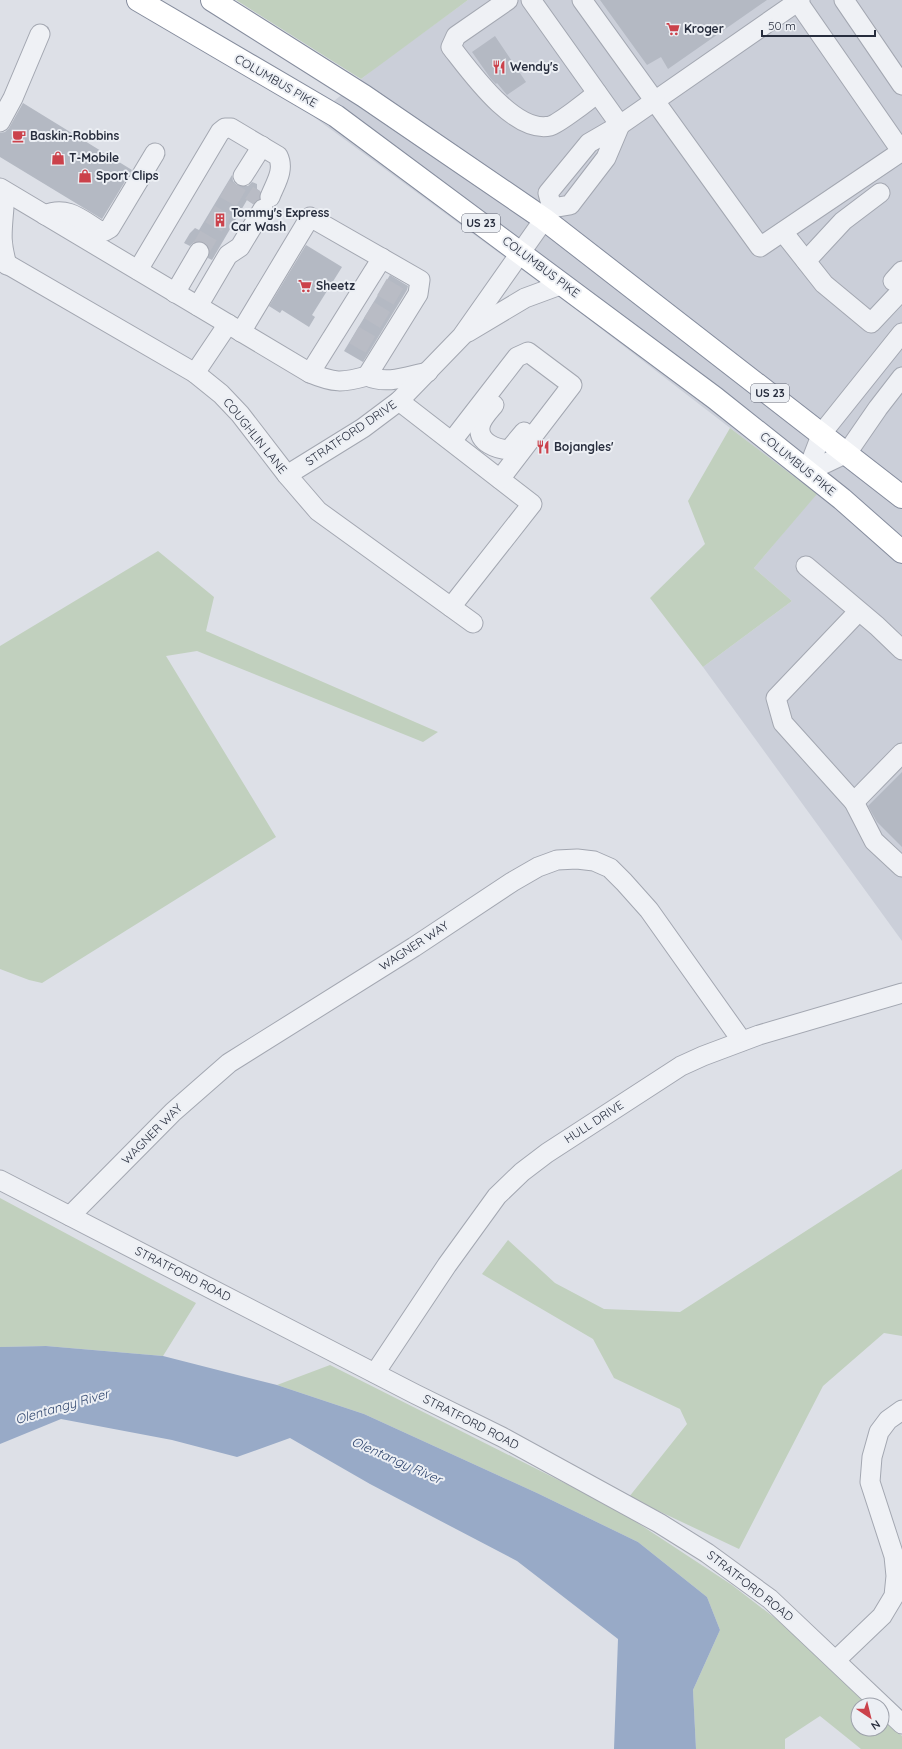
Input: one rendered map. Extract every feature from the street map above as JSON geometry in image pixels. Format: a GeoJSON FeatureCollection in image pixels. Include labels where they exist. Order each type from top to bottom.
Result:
{"type":"FeatureCollection","features":[{"type":"Feature","properties":{"kind":"highway","name":"COLUMBUS PIKE"},"geometry":{"type":"LineString","coordinates":[[138,0],[336,116],[715,398],[807,472],[902,552]]}},
{"type":"Feature","properties":{"kind":"highway","name":"US 23"},"geometry":{"type":"LineString","coordinates":[[212,0],[548,214],[902,497]]}},
{"type":"Feature","properties":{"kind":"street"},"geometry":{"type":"LineString","coordinates":[[508,0],[456,36],[451,47],[494,100],[530,125],[550,126],[597,93]]}},
{"type":"Feature","properties":{"kind":"street"},"geometry":{"type":"LineString","coordinates":[[532,0],[620,125]]}},
{"type":"Feature","properties":{"kind":"street"},"geometry":{"type":"LineString","coordinates":[[548,214],[570,205],[606,158],[620,125],[655,101],[799,1],[902,151],[760,247],[655,101],[582,0]]}},
{"type":"Feature","properties":{"kind":"street"},"geometry":{"type":"LineString","coordinates":[[844,0],[902,85]]}},
{"type":"Feature","properties":{"kind":"street"},"geometry":{"type":"LineString","coordinates":[[0,122],[13,98],[40,34]]}},
{"type":"Feature","properties":{"kind":"street"},"geometry":{"type":"LineString","coordinates":[[138,270],[220,132],[225,128],[231,128],[262,146],[278,156],[281,162],[281,170],[262,200],[230,241],[228,256],[198,306]]}},
{"type":"Feature","properties":{"kind":"street"},"geometry":{"type":"LineString","coordinates":[[244,176],[262,146]]}},
{"type":"Feature","properties":{"kind":"street"},"geometry":{"type":"LineString","coordinates":[[45,215],[55,210],[68,212],[100,231],[105,231],[110,228],[155,153]]}},
{"type":"Feature","properties":{"kind":"street"},"geometry":{"type":"LineString","coordinates":[[0,188],[310,373],[330,382],[351,381],[367,376],[376,380],[390,380],[428,372]]}},
{"type":"Feature","properties":{"kind":"street"},"geometry":{"type":"LineString","coordinates":[[806,261],[843,221],[880,193]]}},
{"type":"Feature","properties":{"kind":"street"},"geometry":{"type":"LineString","coordinates":[[0,211],[4,207],[1,232],[4,262]]}},
{"type":"Feature","properties":{"kind":"street","name":"STRATFORD DRIVE"},"geometry":{"type":"LineString","coordinates":[[287,475],[363,428],[399,400],[428,372],[462,336],[548,214]]}},
{"type":"Feature","properties":{"kind":"street"},"geometry":{"type":"LineString","coordinates":[[195,373],[234,328],[310,217],[420,280],[418,294],[408,302],[393,325],[379,349],[367,376]]}},
{"type":"Feature","properties":{"kind":"street"},"geometry":{"type":"LineString","coordinates":[[783,232],[824,284],[871,323],[896,282]]}},
{"type":"Feature","properties":{"kind":"street"},"geometry":{"type":"LineString","coordinates":[[175,293],[199,252]]}},
{"type":"Feature","properties":{"kind":"street"},"geometry":{"type":"LineString","coordinates":[[310,373],[347,331],[376,284],[382,258]]}},
{"type":"Feature","properties":{"kind":"street","name":"COUGHLIN LANE"},"geometry":{"type":"LineString","coordinates":[[4,262],[195,373],[221,394],[240,414],[287,475],[318,511],[473,623]]}},
{"type":"Feature","properties":{"kind":"street","name":"STRATFORD DRIVE"},"geometry":{"type":"LineString","coordinates":[[462,336],[525,298],[563,284]]}},
{"type":"Feature","properties":{"kind":"street"},"geometry":{"type":"LineString","coordinates":[[807,472],[822,433],[902,333]]}},
{"type":"Feature","properties":{"kind":"street"},"geometry":{"type":"LineString","coordinates":[[452,441],[517,357],[528,352],[572,385],[500,479]]}},
{"type":"Feature","properties":{"kind":"street"},"geometry":{"type":"LineString","coordinates":[[533,355],[484,417],[480,427],[483,439],[495,448],[509,450],[548,402],[564,396]]}},
{"type":"Feature","properties":{"kind":"street"},"geometry":{"type":"LineString","coordinates":[[807,472],[848,453],[878,408],[902,377]]}},
{"type":"Feature","properties":{"kind":"street"},"geometry":{"type":"LineString","coordinates":[[399,400],[532,504],[451,607]]}},
{"type":"Feature","properties":{"kind":"street"},"geometry":{"type":"LineString","coordinates":[[806,566],[858,612],[877,626],[902,650]]}},
{"type":"Feature","properties":{"kind":"street"},"geometry":{"type":"LineString","coordinates":[[858,612],[776,698],[783,723],[854,802],[874,841],[902,867]]}},
{"type":"Feature","properties":{"kind":"street"},"geometry":{"type":"LineString","coordinates":[[854,802],[902,753]]}},
{"type":"Feature","properties":{"kind":"street","name":"WAGNER WAY"},"geometry":{"type":"LineString","coordinates":[[70,1216],[173,1112],[229,1063],[414,947],[512,882],[538,867],[557,860],[578,859],[594,861],[610,868],[649,910],[742,1041]]}},
{"type":"Feature","properties":{"kind":"street","name":"HULL DRIVE"},"geometry":{"type":"LineString","coordinates":[[375,1373],[484,1212],[522,1172],[554,1149],[681,1066],[742,1041],[902,993]]}},
{"type":"Feature","properties":{"kind":"street","name":"STRATFORD ROAD"},"geometry":{"type":"LineString","coordinates":[[0,1180],[502,1437],[659,1523],[707,1553],[764,1594],[836,1660],[902,1724]]}},
{"type":"Feature","properties":{"kind":"street"},"geometry":{"type":"LineString","coordinates":[[836,1660],[882,1616],[894,1596],[896,1576],[894,1556],[870,1482],[872,1457],[879,1432],[888,1420],[902,1410]]}},
{"type":"Feature","properties":{"kind":"shaded area"},"geometry":{"type":"Polygon","coordinates":[[[468,0],[902,0],[902,941],[703,667],[792,601],[754,568],[816,494],[578,311],[314,117],[380,64],[468,0]]]}},
{"type":"Feature","properties":{"kind":"green space"},"geometry":{"type":"Polygon","coordinates":[[[236,0],[468,0],[361,79],[236,0]]]}},
{"type":"Feature","properties":{"kind":"green space"},"geometry":{"type":"Polygon","coordinates":[[[730,428],[817,494],[754,568],[792,601],[703,667],[650,598],[705,544],[688,501],[730,428]]]}},
{"type":"Feature","properties":{"kind":"green space"},"geometry":{"type":"Polygon","coordinates":[[[158,551],[214,597],[206,631],[438,732],[423,742],[197,651],[166,656],[276,837],[42,983],[29,980],[0,969],[0,646],[158,551]]]}},
{"type":"Feature","properties":{"kind":"green space"},"geometry":{"type":"Polygon","coordinates":[[[902,1169],[902,1336],[884,1333],[823,1386],[739,1549],[629,1497],[687,1424],[680,1409],[614,1378],[593,1339],[482,1274],[508,1240],[555,1283],[604,1309],[680,1312],[902,1169]]]}},
{"type":"Feature","properties":{"kind":"green space"},"geometry":{"type":"Polygon","coordinates":[[[0,1198],[196,1303],[163,1356],[46,1346],[0,1347],[0,1198]]]}},
{"type":"Feature","properties":{"kind":"green space"},"geometry":{"type":"Polygon","coordinates":[[[330,1365],[618,1510],[732,1585],[806,1642],[863,1697],[850,1697],[850,1737],[890,1737],[890,1724],[902,1736],[902,1749],[861,1749],[820,1716],[785,1739],[785,1749],[696,1749],[693,1690],[720,1630],[707,1597],[638,1542],[537,1493],[364,1414],[277,1385],[330,1365]]]}},
{"type":"Feature","properties":{"kind":"water","name":"Olentangy River"},"geometry":{"type":"Polygon","coordinates":[[[46,1346],[163,1356],[277,1385],[364,1414],[537,1493],[638,1542],[707,1597],[720,1630],[693,1690],[696,1749],[614,1749],[618,1639],[517,1561],[370,1484],[290,1438],[237,1457],[172,1440],[61,1419],[0,1444],[0,1347],[46,1346]]]}},
{"type":"Feature","properties":{"kind":"building","name":"Kroger"},"geometry":{"type":"Polygon","coordinates":[[[600,0],[767,0],[668,69],[661,57],[647,65],[600,0]]]}},
{"type":"Feature","properties":{"kind":"building","name":"Wendy's"},"geometry":{"type":"Polygon","coordinates":[[[495,36],[526,82],[507,95],[497,83],[496,84],[491,79],[472,52],[495,36]]]}},
{"type":"Feature","properties":{"kind":"building"},"geometry":{"type":"Polygon","coordinates":[[[23,103],[132,170],[102,219],[0,157],[0,133],[5,132],[9,128],[23,103]]]}},
{"type":"Feature","properties":{"kind":"building","name":"Tommy's Express Car Wash"},"geometry":{"type":"Polygon","coordinates":[[[232,175],[233,181],[237,185],[248,186],[252,182],[257,184],[257,189],[260,191],[259,199],[253,204],[247,200],[212,260],[208,258],[209,247],[204,242],[194,242],[190,246],[184,243],[195,228],[199,230],[232,175]]]}},
{"type":"Feature","properties":{"kind":"building","name":"Sheetz"},"geometry":{"type":"Polygon","coordinates":[[[306,245],[342,267],[312,315],[315,317],[309,327],[282,310],[280,313],[269,306],[306,245]]]}},
{"type":"Feature","properties":{"kind":"building"},"geometry":{"type":"Polygon","coordinates":[[[390,275],[408,286],[407,290],[363,362],[344,351],[390,275]]]}},
{"type":"Feature","properties":{"kind":"building"},"geometry":{"type":"Polygon","coordinates":[[[902,772],[902,847],[877,822],[868,806],[902,772]]]}},
{"type":"Feature","properties":{"kind":"tunnel"},"geometry":{"type":"LineString","coordinates":[[199,252],[243,176]]}},
{"type":"Feature","properties":{"kind":"tunnel"},"geometry":{"type":"LineString","coordinates":[[253,204],[261,192]]}},
{"type":"Feature","properties":{"kind":"tunnel"},"geometry":{"type":"LineString","coordinates":[[382,287],[404,300]]}},
{"type":"Feature","properties":{"kind":"tunnel"},"geometry":{"type":"LineString","coordinates":[[369,310],[390,323]]}},
{"type":"Feature","properties":{"kind":"tunnel"},"geometry":{"type":"LineString","coordinates":[[354,335],[375,347]]}},
{"type":"Feature","properties":{"kind":"place","name":"Kroger"},"geometry":{"type":"Point","coordinates":[673,29]}},
{"type":"Feature","properties":{"kind":"place","name":"Wendy's"},"geometry":{"type":"Point","coordinates":[499,67]}},
{"type":"Feature","properties":{"kind":"place","name":"Baskin-Robbins"},"geometry":{"type":"Point","coordinates":[19,136]}},
{"type":"Feature","properties":{"kind":"place","name":"T-Mobile"},"geometry":{"type":"Point","coordinates":[58,158]}},
{"type":"Feature","properties":{"kind":"place","name":"Sport Clips"},"geometry":{"type":"Point","coordinates":[85,176]}},
{"type":"Feature","properties":{"kind":"place","name":"Tommy's Express Car Wash"},"geometry":{"type":"Point","coordinates":[220,220]}},
{"type":"Feature","properties":{"kind":"place","name":"Sheetz"},"geometry":{"type":"Point","coordinates":[305,286]}},
{"type":"Feature","properties":{"kind":"place","name":"Bojangles'"},"geometry":{"type":"Point","coordinates":[543,447]}}]}
